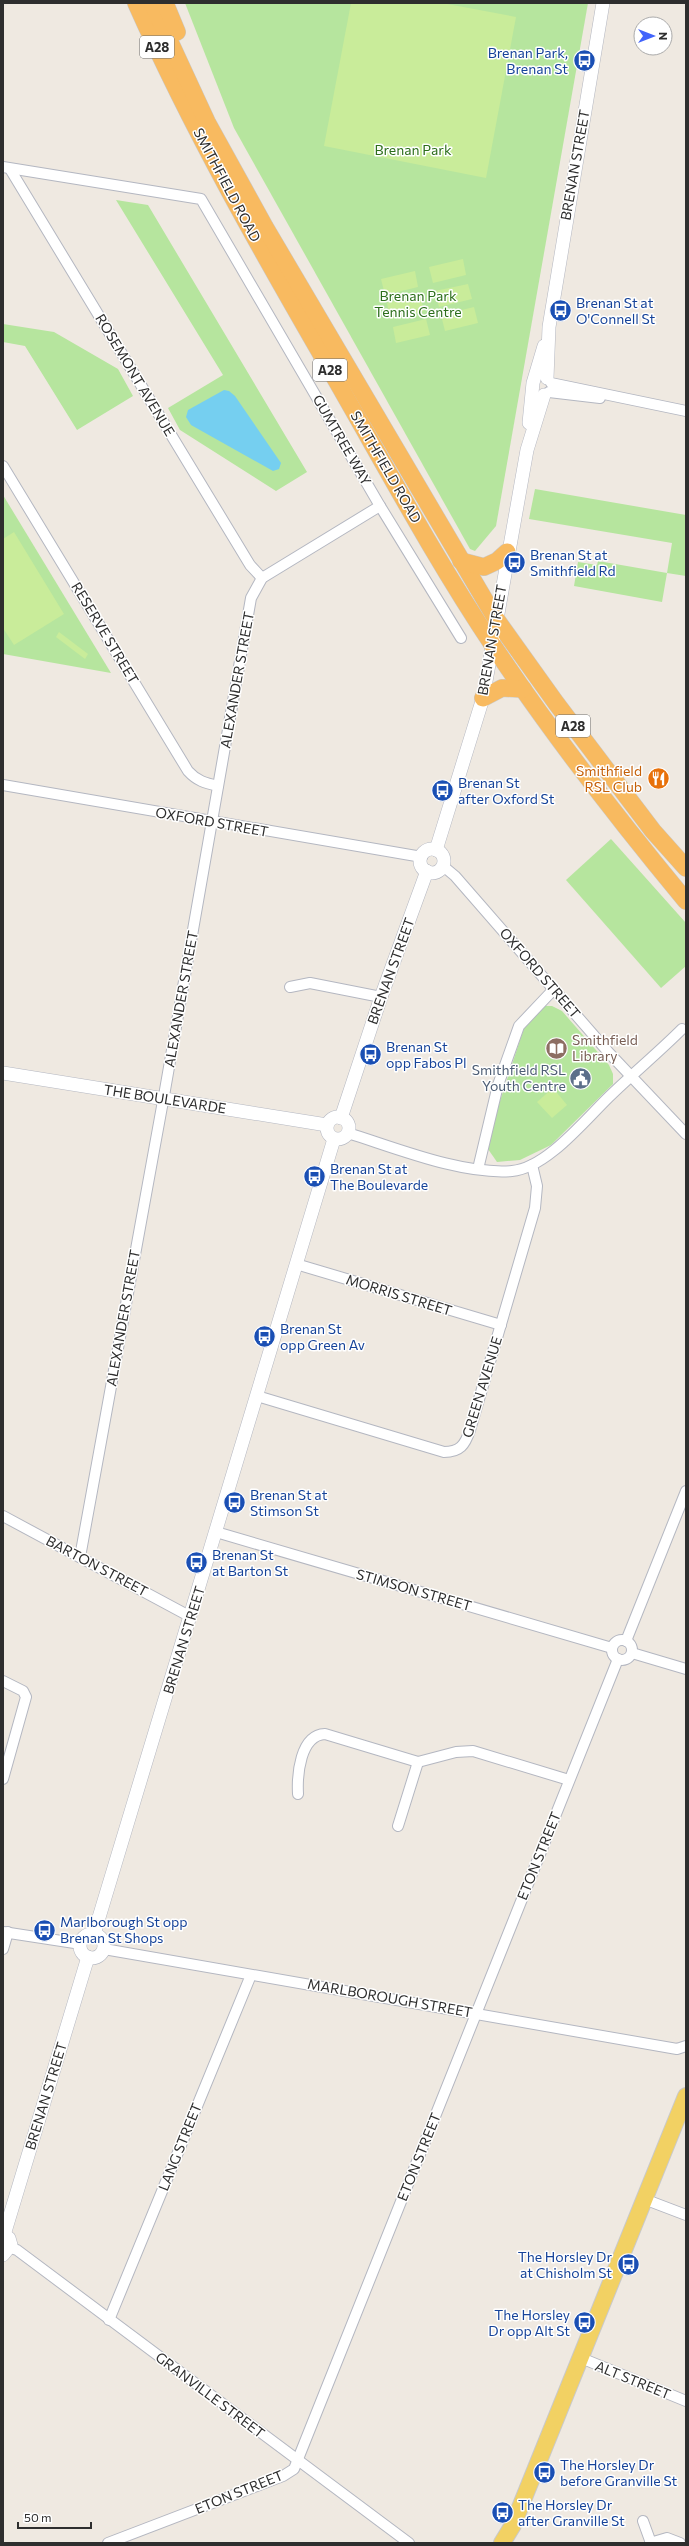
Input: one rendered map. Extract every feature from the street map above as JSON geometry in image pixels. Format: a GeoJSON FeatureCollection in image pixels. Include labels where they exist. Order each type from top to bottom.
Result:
{"type":"FeatureCollection","features":[{"type":"Feature","properties":{"kind":"highway"},"geometry":{"type":"LineString","coordinates":[[128,3],[178,90]]}},
{"type":"Feature","properties":{"kind":"highway","name":"SMITHFIELD ROAD"},"geometry":{"type":"LineString","coordinates":[[136,3],[178,90],[249,229],[409,507],[492,645],[523,690],[623,825],[686,901]]}},
{"type":"Feature","properties":{"kind":"highway","name":"SMITHFIELD ROAD"},"geometry":{"type":"LineString","coordinates":[[152,3],[207,122],[265,227],[496,618],[556,703],[649,825],[686,868]]}},
{"type":"Feature","properties":{"kind":"highway"},"geometry":{"type":"LineString","coordinates":[[165,3],[205,98],[265,227]]}},
{"type":"Feature","properties":{"kind":"highway"},"geometry":{"type":"LineString","coordinates":[[461,561],[484,567],[497,561],[507,552]]}},
{"type":"Feature","properties":{"kind":"highway"},"geometry":{"type":"LineString","coordinates":[[513,642],[540,667],[580,722]]}},
{"type":"Feature","properties":{"kind":"highway"},"geometry":{"type":"LineString","coordinates":[[483,698],[502,688],[523,690]]}},
{"type":"Feature","properties":{"kind":"main road"},"geometry":{"type":"LineString","coordinates":[[502,2543],[513,2525],[686,2096]]}},
{"type":"Feature","properties":{"kind":"street","name":"BRENAN STREET"},"geometry":{"type":"LineString","coordinates":[[436,850],[483,698],[507,552],[527,450],[533,383],[549,327],[604,3]]}},
{"type":"Feature","properties":{"kind":"street","name":"GUMTREE WAY"},"geometry":{"type":"LineString","coordinates":[[7,168],[201,199],[380,506],[461,638]]}},
{"type":"Feature","properties":{"kind":"street","name":"ROSEMONT AVENUE"},"geometry":{"type":"LineString","coordinates":[[7,168],[250,565],[262,578]]}},
{"type":"Feature","properties":{"kind":"street","name":"BRENAN STREET"},"geometry":{"type":"LineString","coordinates":[[527,450],[548,387],[549,327]]}},
{"type":"Feature","properties":{"kind":"street"},"geometry":{"type":"LineString","coordinates":[[533,383],[538,394],[548,387],[686,411]]}},
{"type":"Feature","properties":{"kind":"street","name":"RESERVE STREET"},"geometry":{"type":"LineString","coordinates":[[3,466],[188,771],[195,778],[205,783],[218,786]]}},
{"type":"Feature","properties":{"kind":"street","name":"ALEXANDER STREET"},"geometry":{"type":"LineString","coordinates":[[80,1557],[164,1098],[251,598],[262,578],[380,506]]}},
{"type":"Feature","properties":{"kind":"street","name":"OXFORD STREET"},"geometry":{"type":"LineString","coordinates":[[3,786],[422,857]]}},
{"type":"Feature","properties":{"kind":"street"},"geometry":{"type":"LineString","coordinates":[[436,850],[444,858],[443,866],[438,871],[427,872],[421,864],[422,857],[426,851],[436,850]]}},
{"type":"Feature","properties":{"kind":"street","name":"OXFORD STREET"},"geometry":{"type":"LineString","coordinates":[[443,866],[455,876],[554,989],[686,1134]]}},
{"type":"Feature","properties":{"kind":"street","name":"BRENAN STREET"},"geometry":{"type":"LineString","coordinates":[[341,1118],[381,997],[427,872]]}},
{"type":"Feature","properties":{"kind":"street"},"geometry":{"type":"LineString","coordinates":[[290,987],[310,983],[381,997]]}},
{"type":"Feature","properties":{"kind":"street"},"geometry":{"type":"LineString","coordinates":[[478,1169],[498,1085],[519,1026],[554,989]]}},
{"type":"Feature","properties":{"kind":"street"},"geometry":{"type":"LineString","coordinates":[[348,1132],[458,1166],[512,1171],[532,1165],[557,1148],[682,1029]]}},
{"type":"Feature","properties":{"kind":"street","name":"THE BOULEVARDE"},"geometry":{"type":"LineString","coordinates":[[3,1073],[327,1125]]}},
{"type":"Feature","properties":{"kind":"street"},"geometry":{"type":"LineString","coordinates":[[341,1118],[347,1122],[348,1132],[340,1139],[334,1139],[327,1132],[327,1125],[331,1119],[341,1118]]}},
{"type":"Feature","properties":{"kind":"street","name":"BRENAN STREET"},"geometry":{"type":"LineString","coordinates":[[94,1934],[191,1617],[334,1139]]}},
{"type":"Feature","properties":{"kind":"street","name":"GREEN AVENUE"},"geometry":{"type":"LineString","coordinates":[[257,1396],[444,1452],[454,1452],[461,1448],[466,1441],[536,1208],[537,1186],[532,1165]]}},
{"type":"Feature","properties":{"kind":"street","name":"MORRIS STREET"},"geometry":{"type":"LineString","coordinates":[[296,1264],[501,1325]]}},
{"type":"Feature","properties":{"kind":"street"},"geometry":{"type":"LineString","coordinates":[[626,1641],[686,1491]]}},
{"type":"Feature","properties":{"kind":"street","name":"BARTON STREET"},"geometry":{"type":"LineString","coordinates":[[3,1516],[191,1617]]}},
{"type":"Feature","properties":{"kind":"street","name":"STIMSON STREET"},"geometry":{"type":"LineString","coordinates":[[216,1532],[612,1648]]}},
{"type":"Feature","properties":{"kind":"street"},"geometry":{"type":"LineString","coordinates":[[626,1641],[632,1646],[632,1653],[627,1658],[618,1659],[613,1656],[612,1648],[618,1642],[626,1641]]}},
{"type":"Feature","properties":{"kind":"street"},"geometry":{"type":"LineString","coordinates":[[632,1653],[686,1669]]}},
{"type":"Feature","properties":{"kind":"street","name":"ETON STREET"},"geometry":{"type":"LineString","coordinates":[[108,2543],[283,2476],[294,2469],[618,1659]]}},
{"type":"Feature","properties":{"kind":"street"},"geometry":{"type":"LineString","coordinates":[[3,1681],[23,1691],[26,1697],[3,1779]]}},
{"type":"Feature","properties":{"kind":"street"},"geometry":{"type":"LineString","coordinates":[[298,1794],[298,1777],[308,1742],[320,1734],[330,1735],[418,1762],[456,1752],[473,1751],[569,1780]]}},
{"type":"Feature","properties":{"kind":"street"},"geometry":{"type":"LineString","coordinates":[[398,1826],[418,1762]]}},
{"type":"Feature","properties":{"kind":"street"},"geometry":{"type":"LineString","coordinates":[[3,1949],[5,1932],[81,1944]]}},
{"type":"Feature","properties":{"kind":"street"},"geometry":{"type":"LineString","coordinates":[[94,1934],[103,1940],[104,1949],[98,1956],[88,1957],[83,1952],[81,1944],[86,1936],[94,1934]]}},
{"type":"Feature","properties":{"kind":"street","name":"MARLBOROUGH STREET"},"geometry":{"type":"LineString","coordinates":[[104,1949],[682,2047],[686,2056]]}},
{"type":"Feature","properties":{"kind":"street","name":"BRENAN STREET"},"geometry":{"type":"LineString","coordinates":[[3,2235],[88,1957]]}},
{"type":"Feature","properties":{"kind":"street","name":"LANG STREET"},"geometry":{"type":"LineString","coordinates":[[109,2320],[251,1975]]}},
{"type":"Feature","properties":{"kind":"street"},"geometry":{"type":"LineString","coordinates":[[644,2199],[686,2215]]}},
{"type":"Feature","properties":{"kind":"street"},"geometry":{"type":"LineString","coordinates":[[3,2235],[9,2238],[7,2252]]}},
{"type":"Feature","properties":{"kind":"street","name":"GRANVILLE STREET"},"geometry":{"type":"LineString","coordinates":[[7,2252],[17,2250],[409,2543]]}},
{"type":"Feature","properties":{"kind":"street","name":"ALT STREET"},"geometry":{"type":"LineString","coordinates":[[581,2358],[686,2401]]}},
{"type":"Feature","properties":{"kind":"street"},"geometry":{"type":"LineString","coordinates":[[643,2521],[651,2543],[668,2538],[680,2543]]}},
{"type":"Feature","properties":{"kind":"green space","name":"Brenan Park"},"geometry":{"type":"Polygon","coordinates":[[[185,3],[588,3],[496,526],[475,551],[470,549],[234,128],[185,3]]]}},
{"type":"Feature","properties":{"kind":"green space"},"geometry":{"type":"Polygon","coordinates":[[[351,3],[442,3],[516,17],[486,178],[324,146],[351,3]]]}},
{"type":"Feature","properties":{"kind":"green space"},"geometry":{"type":"Polygon","coordinates":[[[116,200],[148,205],[307,472],[276,491],[180,430],[168,408],[223,375],[116,200]]]}},
{"type":"Feature","properties":{"kind":"green space"},"geometry":{"type":"Polygon","coordinates":[[[463,259],[466,275],[433,283],[429,267],[463,259]]]}},
{"type":"Feature","properties":{"kind":"green space"},"geometry":{"type":"Polygon","coordinates":[[[415,271],[418,287],[385,295],[381,279],[415,271]]]}},
{"type":"Feature","properties":{"kind":"green space"},"geometry":{"type":"Polygon","coordinates":[[[468,284],[472,299],[439,307],[435,291],[468,284]]]}},
{"type":"Feature","properties":{"kind":"green space","name":"Brenan Park Tennis Centre"},"geometry":{"type":"Polygon","coordinates":[[[420,296],[424,311],[390,319],[387,303],[420,296]]]}},
{"type":"Feature","properties":{"kind":"green space"},"geometry":{"type":"Polygon","coordinates":[[[474,307],[478,323],[445,331],[441,315],[474,307]]]}},
{"type":"Feature","properties":{"kind":"green space"},"geometry":{"type":"Polygon","coordinates":[[[426,319],[430,335],[396,343],[393,327],[426,319]]]}},
{"type":"Feature","properties":{"kind":"green space"},"geometry":{"type":"Polygon","coordinates":[[[3,324],[54,332],[118,369],[133,396],[77,430],[25,346],[3,342],[3,324]]]}},
{"type":"Feature","properties":{"kind":"green space"},"geometry":{"type":"Polygon","coordinates":[[[535,489],[686,515],[686,576],[667,573],[672,543],[529,519],[535,489]]]}},
{"type":"Feature","properties":{"kind":"green space"},"geometry":{"type":"Polygon","coordinates":[[[3,495],[111,673],[3,654],[3,495]]]}},
{"type":"Feature","properties":{"kind":"green space"},"geometry":{"type":"Polygon","coordinates":[[[14,532],[64,614],[14,645],[3,628],[3,539],[14,532]]]}},
{"type":"Feature","properties":{"kind":"green space"},"geometry":{"type":"Polygon","coordinates":[[[598,561],[667,573],[662,602],[574,586],[578,562],[597,565],[598,561]]]}},
{"type":"Feature","properties":{"kind":"green space"},"geometry":{"type":"Polygon","coordinates":[[[59,632],[88,654],[85,659],[56,637],[59,632]]]}},
{"type":"Feature","properties":{"kind":"green space"},"geometry":{"type":"Polygon","coordinates":[[[611,839],[686,923],[686,966],[661,988],[566,880],[611,839]]]}},
{"type":"Feature","properties":{"kind":"green space"},"geometry":{"type":"Polygon","coordinates":[[[545,1006],[552,1006],[562,1011],[609,1065],[613,1074],[613,1084],[551,1145],[520,1160],[497,1162],[488,1149],[490,1131],[524,1028],[531,1018],[545,1006]]]}},
{"type":"Feature","properties":{"kind":"green space"},"geometry":{"type":"Polygon","coordinates":[[[553,1088],[567,1105],[552,1118],[537,1102],[553,1088]]]}},
{"type":"Feature","properties":{"kind":"water"},"geometry":{"type":"Polygon","coordinates":[[[224,390],[229,391],[235,396],[281,463],[279,469],[273,471],[191,425],[186,417],[188,410],[224,390]]]}},
{"type":"Feature","properties":{"kind":"place","name":"Brenan Park, Brenan St"},"geometry":{"type":"Point","coordinates":[584,61]}},
{"type":"Feature","properties":{"kind":"place","name":"Brenan St at O'Connell St"},"geometry":{"type":"Point","coordinates":[561,311]}},
{"type":"Feature","properties":{"kind":"place","name":"Brenan St at Smithfield Rd"},"geometry":{"type":"Point","coordinates":[514,563]}},
{"type":"Feature","properties":{"kind":"place","name":"Smithfield RSL Club"},"geometry":{"type":"Point","coordinates":[658,779]}},
{"type":"Feature","properties":{"kind":"place","name":"Brenan St after Oxford St"},"geometry":{"type":"Point","coordinates":[443,791]}},
{"type":"Feature","properties":{"kind":"place","name":"Smithfield Library"},"geometry":{"type":"Point","coordinates":[556,1048]}},
{"type":"Feature","properties":{"kind":"place","name":"Brenan St opp Fabos Pl"},"geometry":{"type":"Point","coordinates":[371,1055]}},
{"type":"Feature","properties":{"kind":"place","name":"Smithfield RSL Youth Centre"},"geometry":{"type":"Point","coordinates":[581,1078]}},
{"type":"Feature","properties":{"kind":"place","name":"Brenan St at The Boulevarde"},"geometry":{"type":"Point","coordinates":[314,1177]}},
{"type":"Feature","properties":{"kind":"place","name":"Brenan St opp Green Av"},"geometry":{"type":"Point","coordinates":[265,1337]}},
{"type":"Feature","properties":{"kind":"place","name":"Brenan St at Stimson St"},"geometry":{"type":"Point","coordinates":[234,1503]}},
{"type":"Feature","properties":{"kind":"place","name":"Brenan St at Barton St"},"geometry":{"type":"Point","coordinates":[197,1563]}},
{"type":"Feature","properties":{"kind":"place","name":"Marlborough St opp Brenan St Shops"},"geometry":{"type":"Point","coordinates":[45,1930]}},
{"type":"Feature","properties":{"kind":"place","name":"The Horsley Dr at Chisholm St"},"geometry":{"type":"Point","coordinates":[628,2265]}},
{"type":"Feature","properties":{"kind":"place","name":"The Horsley Dr opp Alt St"},"geometry":{"type":"Point","coordinates":[585,2323]}},
{"type":"Feature","properties":{"kind":"place","name":"The Horsley Dr before Granville St"},"geometry":{"type":"Point","coordinates":[545,2473]}},
{"type":"Feature","properties":{"kind":"place","name":"The Horsley Dr after Granville St"},"geometry":{"type":"Point","coordinates":[503,2513]}}]}
